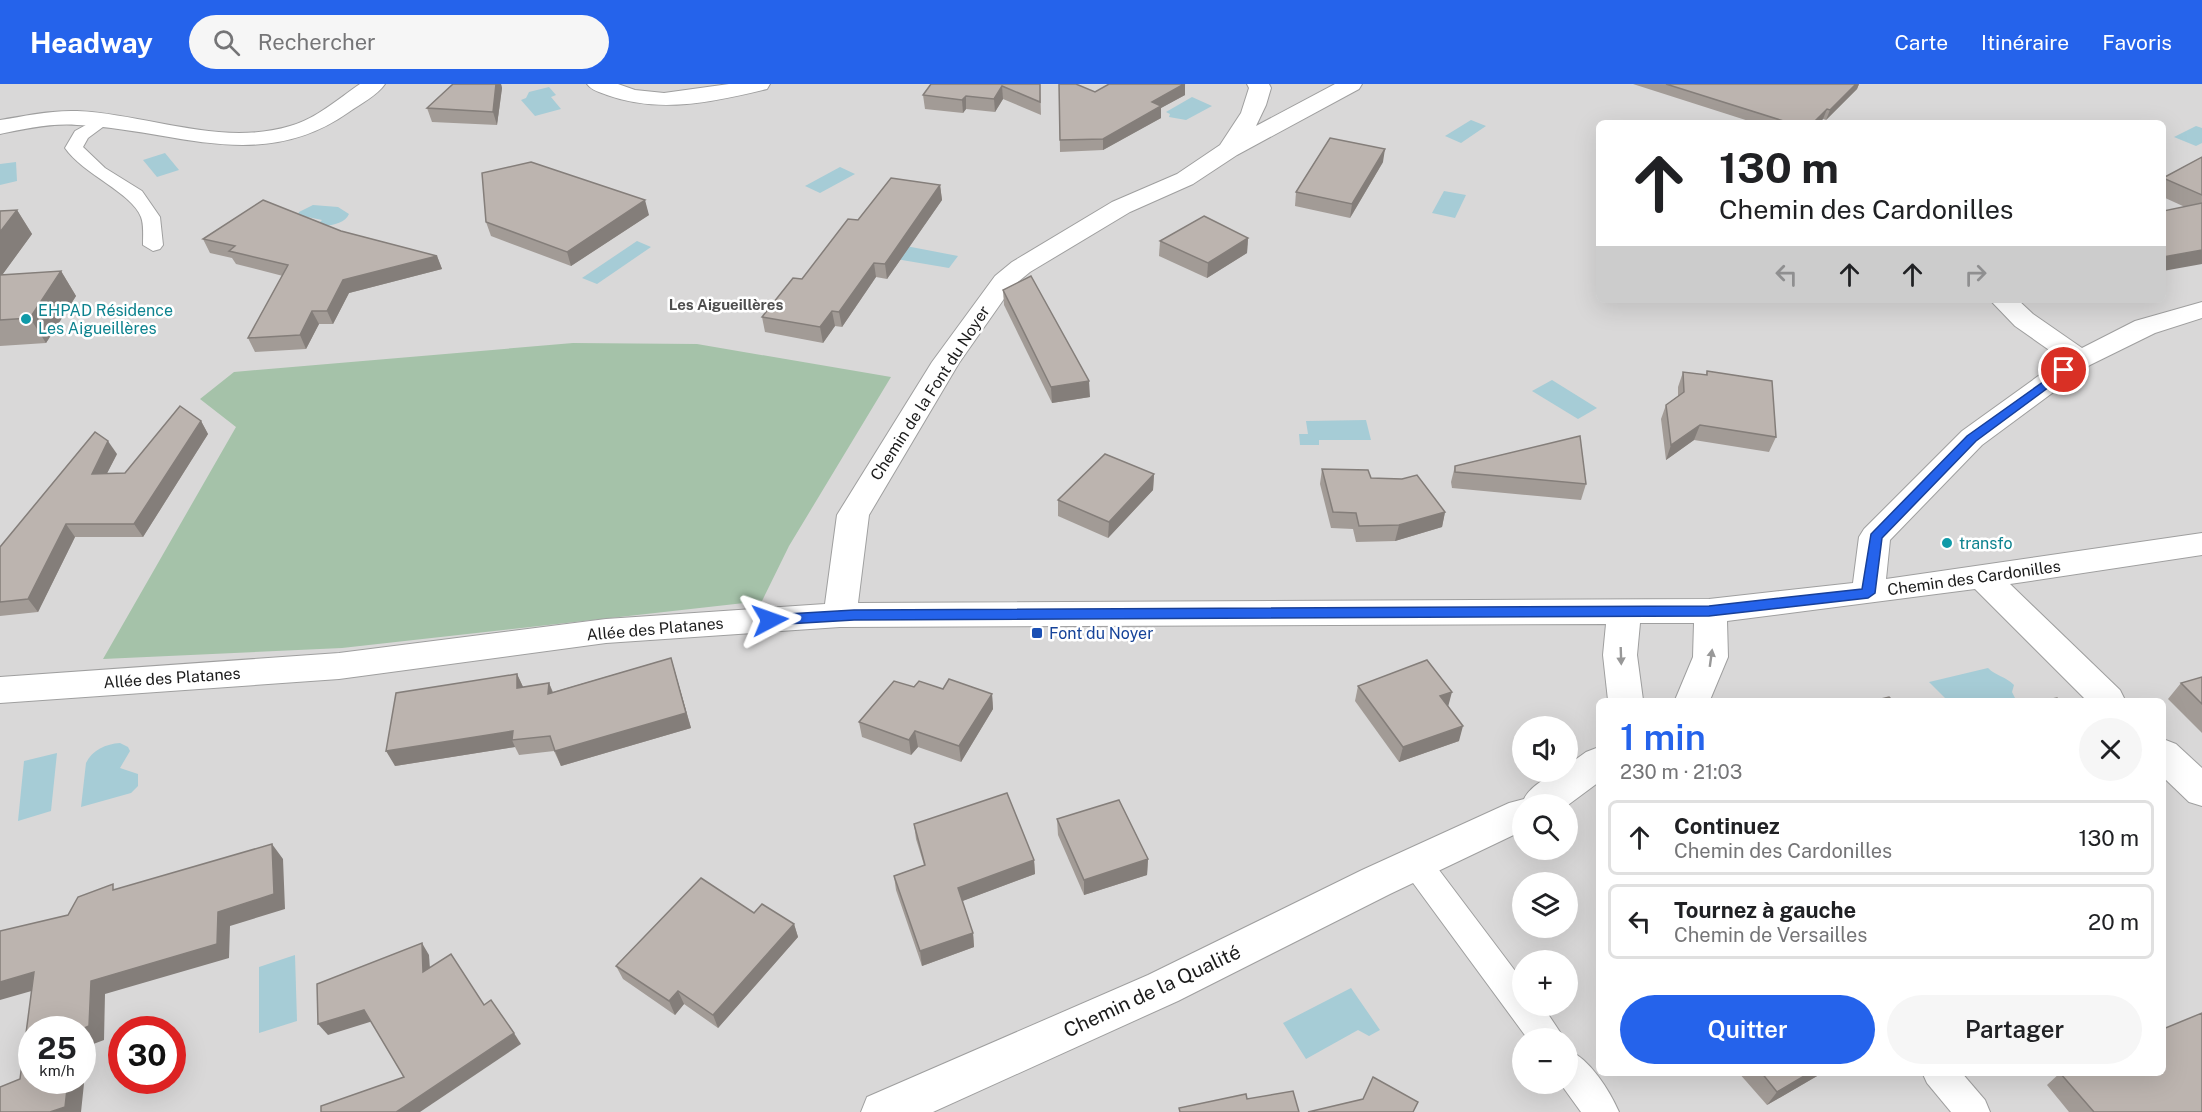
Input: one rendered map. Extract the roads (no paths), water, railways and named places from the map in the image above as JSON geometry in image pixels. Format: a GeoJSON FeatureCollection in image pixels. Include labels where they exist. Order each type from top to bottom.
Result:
{"type":"FeatureCollection","features":[{"type":"Feature","properties":{"kind":"street"},"geometry":{"type":"LineString","coordinates":[[0,127],[49,119],[102,121],[191,137],[228,140],[273,137],[294,133],[321,120],[374,84]]}},
{"type":"Feature","properties":{"kind":"street"},"geometry":{"type":"LineString","coordinates":[[598,84],[633,96],[658,99],[684,98],[759,84]]}},
{"type":"Feature","properties":{"kind":"street"},"geometry":{"type":"LineString","coordinates":[[1227,151],[1258,102],[1260,88],[1257,84]]}},
{"type":"Feature","properties":{"kind":"street","name":"Chemin de la Font du Noyer"},"geometry":{"type":"LineString","coordinates":[[840,615],[853,515],[946,362],[1004,281],[1021,267],[1121,207],[1185,179],[1227,151],[1312,108],[1351,84]]}},
{"type":"Feature","properties":{"kind":"street"},"geometry":{"type":"LineString","coordinates":[[2006,303],[2024,320],[2080,359]]}},
{"type":"Feature","properties":{"kind":"street"},"geometry":{"type":"LineString","coordinates":[[1868,593],[1875,537],[1972,438],[2080,359],[2145,327],[2202,310]]}},
{"type":"Feature","properties":{"kind":"street","name":"Chemin des Cardonilles"},"geometry":{"type":"LineString","coordinates":[[1709,611],[1868,593],[2202,544]]}},
{"type":"Feature","properties":{"kind":"street"},"geometry":{"type":"LineString","coordinates":[[1981,575],[2106,698]]}},
{"type":"Feature","properties":{"kind":"street"},"geometry":{"type":"LineString","coordinates":[[1624,611],[1620,655],[1626,698]]}},
{"type":"Feature","properties":{"kind":"street"},"geometry":{"type":"LineString","coordinates":[[1694,698],[1709,673],[1714,640],[1709,611]]}},
{"type":"Feature","properties":{"kind":"street","name":"Allée des Platanes"},"geometry":{"type":"LineString","coordinates":[[0,690],[339,666],[606,631],[840,615],[1468,614],[1709,611]]}},
{"type":"Feature","properties":{"kind":"street"},"geometry":{"type":"LineString","coordinates":[[2166,757],[2202,791]]}},
{"type":"Feature","properties":{"kind":"street"},"geometry":{"type":"LineString","coordinates":[[1554,794],[1596,764]]}},
{"type":"Feature","properties":{"kind":"street","name":"Chemin de la Qualité"},"geometry":{"type":"LineString","coordinates":[[884,1112],[1163,988],[1416,863],[1512,819]]}},
{"type":"Feature","properties":{"kind":"lane"},"geometry":{"type":"LineString","coordinates":[[102,121],[81,135],[74,148],[99,172],[135,195],[152,217],[153,245]]}},
{"type":"Feature","properties":{"kind":"lane"},"geometry":{"type":"LineString","coordinates":[[1416,863],[1540,1028]]}},
{"type":"Feature","properties":{"kind":"lane"},"geometry":{"type":"LineString","coordinates":[[1942,1076],[1973,1112]]}},
{"type":"Feature","properties":{"kind":"lane"},"geometry":{"type":"LineString","coordinates":[[1578,1080],[1602,1112]]}},
{"type":"Feature","properties":{"kind":"water"},"geometry":{"type":"Polygon","coordinates":[[[549,87],[556,95],[551,97],[561,109],[535,116],[521,100],[526,98],[529,92],[549,87]]]}},
{"type":"Feature","properties":{"kind":"water"},"geometry":{"type":"Polygon","coordinates":[[[1192,97],[1212,106],[1186,120],[1169,117],[1170,114],[1166,112],[1192,97]]]}},
{"type":"Feature","properties":{"kind":"water"},"geometry":{"type":"Polygon","coordinates":[[[1471,120],[1486,126],[1461,143],[1445,136],[1471,120]]]}},
{"type":"Feature","properties":{"kind":"water"},"geometry":{"type":"Polygon","coordinates":[[[2196,126],[2202,128],[2202,143],[2196,146],[2174,137],[2196,126]]]}},
{"type":"Feature","properties":{"kind":"water"},"geometry":{"type":"Polygon","coordinates":[[[165,153],[179,170],[157,177],[143,160],[165,153]]]}},
{"type":"Feature","properties":{"kind":"water"},"geometry":{"type":"Polygon","coordinates":[[[16,162],[17,181],[0,185],[0,164],[16,162]]]}},
{"type":"Feature","properties":{"kind":"water"},"geometry":{"type":"Polygon","coordinates":[[[840,167],[855,174],[820,193],[805,186],[840,167]]]}},
{"type":"Feature","properties":{"kind":"water"},"geometry":{"type":"Polygon","coordinates":[[[1444,191],[1466,195],[1455,218],[1432,213],[1444,191]]]}},
{"type":"Feature","properties":{"kind":"water"},"geometry":{"type":"Polygon","coordinates":[[[313,205],[338,207],[349,214],[336,224],[317,225],[322,220],[298,215],[299,212],[313,205]]]}},
{"type":"Feature","properties":{"kind":"water"},"geometry":{"type":"Polygon","coordinates":[[[637,241],[651,247],[597,284],[582,278],[637,241]]]}},
{"type":"Feature","properties":{"kind":"water"},"geometry":{"type":"Polygon","coordinates":[[[906,246],[958,256],[949,268],[896,259],[906,246]]]}},
{"type":"Feature","properties":{"kind":"water"},"geometry":{"type":"Polygon","coordinates":[[[1552,380],[1597,408],[1578,419],[1532,391],[1552,380]]]}},
{"type":"Feature","properties":{"kind":"water"},"geometry":{"type":"Polygon","coordinates":[[[1366,420],[1371,440],[1319,440],[1319,445],[1300,445],[1299,434],[1308,434],[1306,421],[1366,420]]]}},
{"type":"Feature","properties":{"kind":"water"},"geometry":{"type":"Polygon","coordinates":[[[1988,668],[2014,685],[2012,692],[2015,698],[1945,698],[1929,682],[1988,668]]]}},
{"type":"Feature","properties":{"kind":"water"},"geometry":{"type":"Polygon","coordinates":[[[120,743],[128,747],[130,751],[120,768],[138,774],[138,786],[131,793],[81,807],[86,763],[89,758],[100,749],[120,743]]]}},
{"type":"Feature","properties":{"kind":"water"},"geometry":{"type":"Polygon","coordinates":[[[57,753],[51,811],[18,821],[24,761],[57,753]]]}},
{"type":"Feature","properties":{"kind":"water"},"geometry":{"type":"Polygon","coordinates":[[[295,955],[297,1021],[259,1033],[259,967],[295,955]]]}},
{"type":"Feature","properties":{"kind":"water"},"geometry":{"type":"Polygon","coordinates":[[[1351,988],[1380,1030],[1369,1036],[1358,1030],[1306,1059],[1283,1023],[1351,988]]]}},
{"type":"Feature","properties":{"kind":"place","name":"EHPAD Résidence Les Aigueillères"},"geometry":{"type":"Point","coordinates":[26,319]}},
{"type":"Feature","properties":{"kind":"place","name":"transfo"},"geometry":{"type":"Point","coordinates":[1947,543]}},
{"type":"Feature","properties":{"kind":"place","name":"Font du Noyer"},"geometry":{"type":"Point","coordinates":[1037,633]}},
{"type":"Feature","properties":{"kind":"district","name":"Les Aigueillères"},"geometry":{"type":"Point","coordinates":[726,304]}}]}
